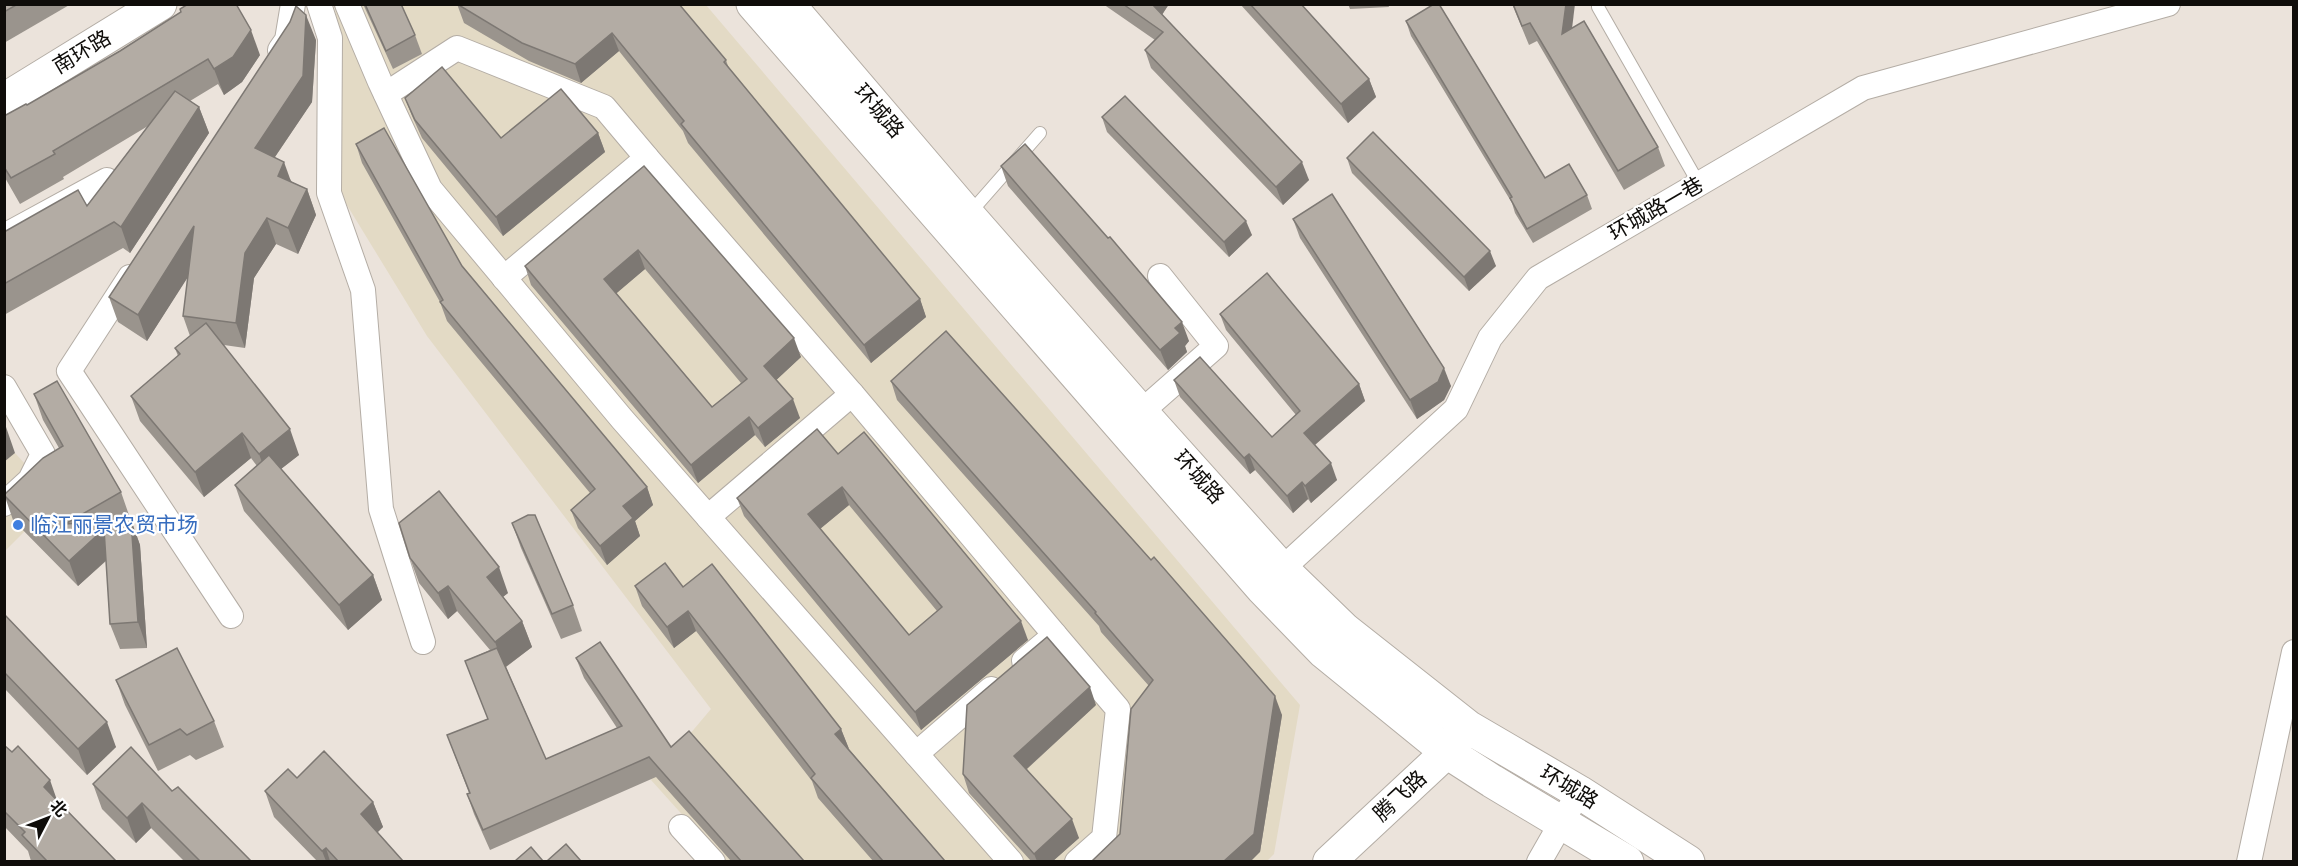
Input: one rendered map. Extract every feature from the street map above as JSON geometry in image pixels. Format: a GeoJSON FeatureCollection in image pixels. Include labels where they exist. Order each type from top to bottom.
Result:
{"type":"FeatureCollection","features":[{"type":"Feature","properties":{"kind":"main road","name":"南环路"},"geometry":{"type":"LineString","coordinates":[[4,78],[126,4]]}},
{"type":"Feature","properties":{"kind":"main road","name":"南环路"},"geometry":{"type":"LineString","coordinates":[[4,100],[160,4]]}},
{"type":"Feature","properties":{"kind":"main road","name":"环城路"},"geometry":{"type":"LineString","coordinates":[[753,4],[1272,578],[1345,630],[1468,727],[1579,792],[1688,861]]}},
{"type":"Feature","properties":{"kind":"main road","name":"环城路"},"geometry":{"type":"LineString","coordinates":[[788,4],[968,215],[1141,412],[1272,578],[1324,652],[1447,752],[1627,861]]}},
{"type":"Feature","properties":{"kind":"street"},"geometry":{"type":"LineString","coordinates":[[268,69],[287,40],[293,4]]}},
{"type":"Feature","properties":{"kind":"street"},"geometry":{"type":"LineString","coordinates":[[319,4],[330,38],[329,193],[363,290],[381,509],[423,642]]}},
{"type":"Feature","properties":{"kind":"street"},"geometry":{"type":"LineString","coordinates":[[347,4],[430,189],[622,419],[1011,861]]}},
{"type":"Feature","properties":{"kind":"street","name":"环城路一巷"},"geometry":{"type":"LineString","coordinates":[[1272,578],[1456,409],[1490,338],[1538,278],[1863,88],[2168,4]]}},
{"type":"Feature","properties":{"kind":"street"},"geometry":{"type":"LineString","coordinates":[[386,94],[457,48],[604,107],[852,394],[1118,709],[1104,838],[1077,861]]}},
{"type":"Feature","properties":{"kind":"street"},"geometry":{"type":"LineString","coordinates":[[504,278],[647,158]]}},
{"type":"Feature","properties":{"kind":"street"},"geometry":{"type":"LineString","coordinates":[[4,236],[107,180]]}},
{"type":"Feature","properties":{"kind":"street"},"geometry":{"type":"LineString","coordinates":[[146,254],[69,371],[231,616]]}},
{"type":"Feature","properties":{"kind":"street"},"geometry":{"type":"LineString","coordinates":[[1141,412],[1216,346],[1160,276]]}},
{"type":"Feature","properties":{"kind":"street"},"geometry":{"type":"LineString","coordinates":[[4,387],[12,397],[43,454],[30,480],[4,504]]}},
{"type":"Feature","properties":{"kind":"street"},"geometry":{"type":"LineString","coordinates":[[708,517],[852,394]]}},
{"type":"Feature","properties":{"kind":"street"},"geometry":{"type":"LineString","coordinates":[[916,754],[1055,634]]}},
{"type":"Feature","properties":{"kind":"street"},"geometry":{"type":"LineString","coordinates":[[2249,861],[2294,652]]}},
{"type":"Feature","properties":{"kind":"street","name":"腾飞路"},"geometry":{"type":"LineString","coordinates":[[1329,861],[1447,752],[1468,727]]}},
{"type":"Feature","properties":{"kind":"street"},"geometry":{"type":"LineString","coordinates":[[1539,861],[1579,792]]}},
{"type":"Feature","properties":{"kind":"street"},"geometry":{"type":"LineString","coordinates":[[681,827],[713,861]]}},
{"type":"Feature","properties":{"kind":"lane"},"geometry":{"type":"LineString","coordinates":[[1599,4],[1598,8],[1699,184]]}},
{"type":"Feature","properties":{"kind":"lane"},"geometry":{"type":"LineString","coordinates":[[968,215],[1040,133]]}},
{"type":"Feature","properties":{"kind":"shaded area"},"geometry":{"type":"Polygon","coordinates":[[[335,5],[706,5],[1300,705],[1274,854],[1266,862],[724,861],[651,780],[711,709],[427,336],[342,197],[335,5]]]}},
{"type":"Feature","properties":{"kind":"shaded area","name":"临江丽景农贸市场"},"geometry":{"type":"Polygon","coordinates":[[[15,453],[57,499],[5,551],[4,462],[15,453]]]}},
{"type":"Feature","properties":{"kind":"building"},"geometry":{"type":"Polygon","coordinates":[[[4,4],[18,4],[4,12],[4,4]]]}},
{"type":"Feature","properties":{"kind":"building"},"geometry":{"type":"Polygon","coordinates":[[[188,4],[236,4],[251,30],[233,57],[214,69],[208,59],[53,151],[55,154],[11,178],[4,167],[4,116],[120,51],[181,12],[180,9],[188,4]]]}},
{"type":"Feature","properties":{"kind":"building"},"geometry":{"type":"Polygon","coordinates":[[[365,4],[401,4],[415,35],[386,51],[365,4]]]}},
{"type":"Feature","properties":{"kind":"building"},"geometry":{"type":"Polygon","coordinates":[[[457,4],[679,4],[726,60],[724,62],[920,299],[864,345],[681,124],[684,121],[612,33],[575,64],[522,43],[457,4]]]}},
{"type":"Feature","properties":{"kind":"building"},"geometry":{"type":"Polygon","coordinates":[[[1123,4],[1152,4],[1302,162],[1276,187],[1145,50],[1163,32],[1123,4]]]}},
{"type":"Feature","properties":{"kind":"building"},"geometry":{"type":"Polygon","coordinates":[[[1250,4],[1301,4],[1369,79],[1341,104],[1250,4]]]}},
{"type":"Feature","properties":{"kind":"building"},"geometry":{"type":"Polygon","coordinates":[[[1434,4],[1439,4],[1545,178],[1569,164],[1587,195],[1527,229],[1510,198],[1512,197],[1406,21],[1434,4]]]}},
{"type":"Feature","properties":{"kind":"building"},"geometry":{"type":"Polygon","coordinates":[[[1513,4],[1566,4],[1562,34],[1584,21],[1658,147],[1618,171],[1530,23],[1522,26],[1513,4]]]}},
{"type":"Feature","properties":{"kind":"building"},"geometry":{"type":"Polygon","coordinates":[[[296,6],[306,15],[303,76],[255,148],[284,162],[278,176],[307,189],[288,228],[267,218],[245,253],[236,323],[183,316],[194,226],[138,315],[109,297],[290,22],[296,6]]]}},
{"type":"Feature","properties":{"kind":"building"},"geometry":{"type":"Polygon","coordinates":[[[442,67],[501,138],[561,89],[598,133],[496,217],[415,120],[405,98],[442,67]]]}},
{"type":"Feature","properties":{"kind":"building"},"geometry":{"type":"Polygon","coordinates":[[[175,91],[199,107],[121,227],[114,222],[4,284],[4,232],[78,190],[87,206],[175,91]]]}},
{"type":"Feature","properties":{"kind":"building"},"geometry":{"type":"Polygon","coordinates":[[[1125,96],[1246,221],[1224,242],[1102,117],[1125,96]]]}},
{"type":"Feature","properties":{"kind":"building"},"geometry":{"type":"Polygon","coordinates":[[[384,128],[462,266],[647,487],[623,506],[633,518],[600,546],[571,510],[595,489],[440,302],[443,300],[356,144],[384,128]]]}},
{"type":"Feature","properties":{"kind":"building"},"geometry":{"type":"Polygon","coordinates":[[[1373,132],[1490,251],[1464,277],[1347,158],[1373,132]]]}},
{"type":"Feature","properties":{"kind":"building"},"geometry":{"type":"Polygon","coordinates":[[[1025,144],[1108,238],[1110,237],[1182,322],[1175,328],[1180,333],[1160,350],[1001,166],[1025,144]]]}},
{"type":"Feature","properties":{"kind":"building"},"geometry":{"type":"Polygon","coordinates":[[[644,166],[794,338],[764,366],[793,399],[758,428],[749,417],[691,465],[525,266],[644,166]],[[638,250],[604,279],[712,407],[747,379],[638,250]]]}},
{"type":"Feature","properties":{"kind":"building"},"geometry":{"type":"Polygon","coordinates":[[[1332,194],[1444,368],[1438,382],[1410,400],[1293,219],[1332,194]]]}},
{"type":"Feature","properties":{"kind":"building"},"geometry":{"type":"Polygon","coordinates":[[[1267,273],[1359,384],[1304,433],[1331,463],[1305,486],[1302,482],[1287,496],[1249,454],[1244,458],[1174,380],[1200,357],[1272,437],[1300,411],[1220,314],[1267,273]]]}},
{"type":"Feature","properties":{"kind":"building"},"geometry":{"type":"Polygon","coordinates":[[[206,323],[290,429],[259,454],[242,433],[195,472],[131,396],[180,354],[175,348],[206,323]]]}},
{"type":"Feature","properties":{"kind":"building"},"geometry":{"type":"Polygon","coordinates":[[[946,331],[1151,560],[1154,557],[1275,696],[1254,834],[1224,861],[1092,861],[1120,834],[1131,709],[1153,680],[1096,612],[891,381],[946,331]]]}},
{"type":"Feature","properties":{"kind":"building"},"geometry":{"type":"Polygon","coordinates":[[[57,381],[121,492],[65,524],[131,520],[138,622],[110,624],[104,529],[69,561],[4,495],[43,458],[63,446],[34,394],[57,381]]]}},
{"type":"Feature","properties":{"kind":"building"},"geometry":{"type":"Polygon","coordinates":[[[817,429],[838,454],[864,432],[1021,621],[915,712],[737,498],[817,429]],[[842,487],[808,514],[909,635],[942,607],[842,487]]]}},
{"type":"Feature","properties":{"kind":"building"},"geometry":{"type":"Polygon","coordinates":[[[269,455],[373,575],[339,605],[235,485],[269,455]]]}},
{"type":"Feature","properties":{"kind":"building"},"geometry":{"type":"Polygon","coordinates":[[[439,491],[499,567],[487,577],[522,621],[495,642],[448,586],[438,593],[410,558],[399,523],[439,491]]]}},
{"type":"Feature","properties":{"kind":"building"},"geometry":{"type":"Polygon","coordinates":[[[528,515],[535,515],[573,605],[552,614],[512,523],[528,515]]]}},
{"type":"Feature","properties":{"kind":"building"},"geometry":{"type":"Polygon","coordinates":[[[665,563],[683,587],[712,564],[841,729],[835,734],[945,861],[883,861],[811,778],[815,774],[688,611],[667,627],[635,586],[665,563]]]}},
{"type":"Feature","properties":{"kind":"building"},"geometry":{"type":"Polygon","coordinates":[[[4,614],[107,722],[78,749],[4,672],[4,614]]]}},
{"type":"Feature","properties":{"kind":"building"},"geometry":{"type":"Polygon","coordinates":[[[1047,637],[1090,687],[1014,756],[1072,819],[1034,854],[963,774],[967,705],[1047,637]]]}},
{"type":"Feature","properties":{"kind":"building"},"geometry":{"type":"Polygon","coordinates":[[[600,642],[671,747],[689,731],[804,861],[741,861],[649,757],[483,830],[467,794],[470,793],[447,735],[488,719],[465,661],[497,648],[546,759],[622,726],[576,658],[600,642]]]}},
{"type":"Feature","properties":{"kind":"building"},"geometry":{"type":"Polygon","coordinates":[[[177,648],[214,721],[187,735],[180,729],[149,745],[116,680],[177,648]]]}},
{"type":"Feature","properties":{"kind":"building"},"geometry":{"type":"Polygon","coordinates":[[[4,745],[12,752],[18,746],[50,780],[44,787],[116,861],[47,861],[22,835],[25,832],[4,811],[4,745]]]}},
{"type":"Feature","properties":{"kind":"building"},"geometry":{"type":"Polygon","coordinates":[[[131,747],[172,791],[178,787],[251,861],[200,861],[142,803],[127,818],[93,784],[131,747]]]}},
{"type":"Feature","properties":{"kind":"building"},"geometry":{"type":"Polygon","coordinates":[[[324,751],[373,802],[361,814],[403,861],[338,861],[326,848],[322,851],[265,791],[288,769],[297,778],[324,751]]]}},
{"type":"Feature","properties":{"kind":"building"},"geometry":{"type":"Polygon","coordinates":[[[566,844],[581,861],[547,861],[566,844]]]}},
{"type":"Feature","properties":{"kind":"building"},"geometry":{"type":"Polygon","coordinates":[[[531,847],[543,861],[515,861],[531,847]]]}},
{"type":"Feature","properties":{"kind":"place","name":"临江丽景农贸市场"},"geometry":{"type":"Point","coordinates":[18,525]}}]}
